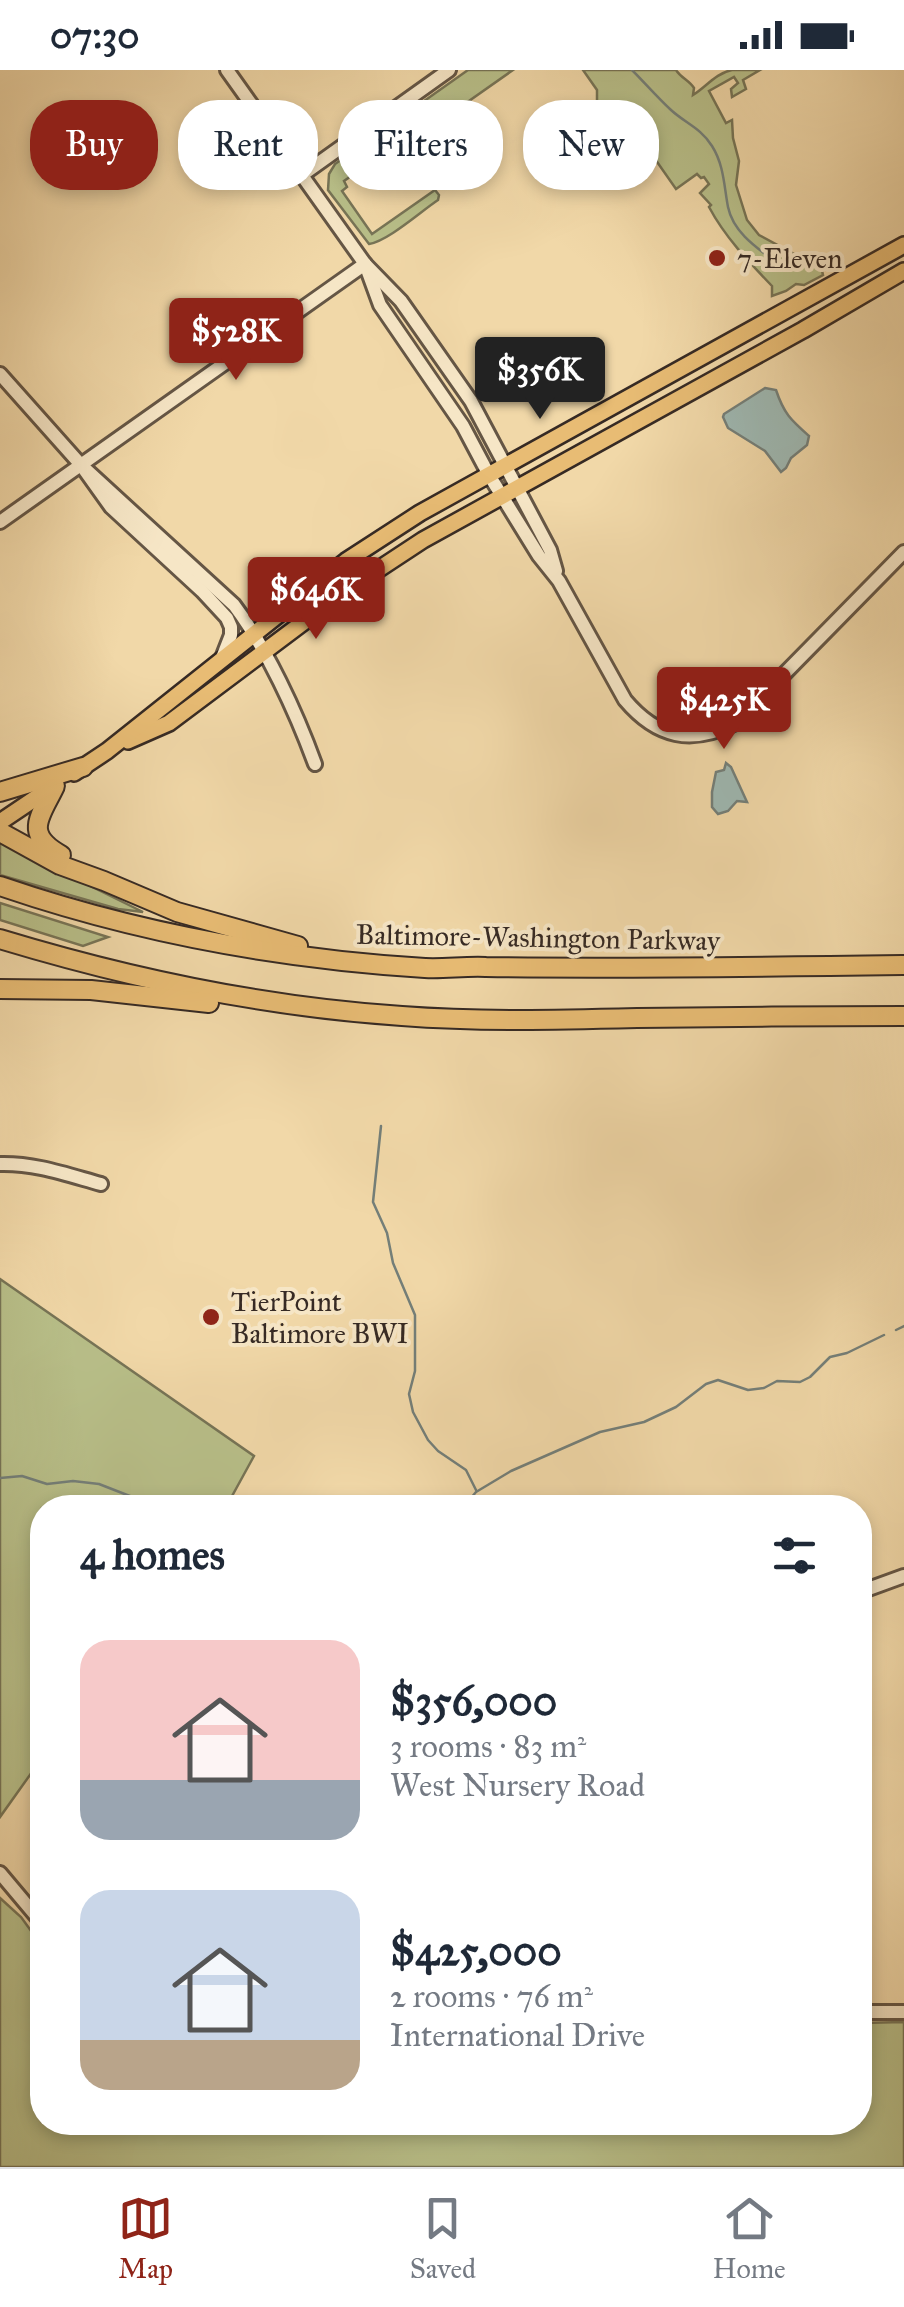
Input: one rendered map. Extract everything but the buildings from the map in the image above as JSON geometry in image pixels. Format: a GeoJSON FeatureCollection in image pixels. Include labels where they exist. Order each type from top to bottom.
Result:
{"type":"FeatureCollection","features":[{"type":"Feature","properties":{"kind":"highway"},"geometry":{"type":"LineString","coordinates":[[0,792],[82,767]]}},
{"type":"Feature","properties":{"kind":"highway"},"geometry":{"type":"LineString","coordinates":[[55,786],[36,821],[37,832],[52,851],[104,881]]}},
{"type":"Feature","properties":{"kind":"highway"},"geometry":{"type":"LineString","coordinates":[[0,832],[60,865],[176,912],[304,948],[482,966]]}},
{"type":"Feature","properties":{"kind":"highway","name":"Baltimore-Washington Parkway"},"geometry":{"type":"LineString","coordinates":[[0,886],[138,926],[270,952],[342,961],[430,968],[550,969],[904,965]]}},
{"type":"Feature","properties":{"kind":"highway"},"geometry":{"type":"LineString","coordinates":[[0,939],[74,962],[190,989],[260,1001],[404,1016]]}},
{"type":"Feature","properties":{"kind":"highway"},"geometry":{"type":"LineString","coordinates":[[0,989],[91,990],[333,1017],[509,1020],[904,1016]]}},
{"type":"Feature","properties":{"kind":"main road"},"geometry":{"type":"LineString","coordinates":[[0,822],[106,751],[383,536],[904,245]]}},
{"type":"Feature","properties":{"kind":"main road"},"geometry":{"type":"LineString","coordinates":[[106,751],[169,723],[387,563],[904,271]]}},
{"type":"Feature","properties":{"kind":"main road"},"geometry":{"type":"LineString","coordinates":[[169,723],[176,705],[248,650],[253,634]]}},
{"type":"Feature","properties":{"kind":"street"},"geometry":{"type":"LineString","coordinates":[[227,70],[249,100]]}},
{"type":"Feature","properties":{"kind":"street"},"geometry":{"type":"LineString","coordinates":[[318,163],[449,70]]}},
{"type":"Feature","properties":{"kind":"street"},"geometry":{"type":"LineString","coordinates":[[313,190],[365,264],[401,301],[471,401],[550,550],[559,580]]}},
{"type":"Feature","properties":{"kind":"street"},"geometry":{"type":"LineString","coordinates":[[0,522],[365,264]]}},
{"type":"Feature","properties":{"kind":"street"},"geometry":{"type":"LineString","coordinates":[[365,264],[380,305],[464,426],[489,475],[539,556],[559,580],[625,700],[638,716],[667,733],[704,735],[736,723],[904,552]]}},
{"type":"Feature","properties":{"kind":"street"},"geometry":{"type":"LineString","coordinates":[[0,374],[81,465],[110,506],[227,618],[232,635],[220,662]]}},
{"type":"Feature","properties":{"kind":"street"},"geometry":{"type":"LineString","coordinates":[[81,465],[234,604],[288,699],[315,764]]}},
{"type":"Feature","properties":{"kind":"street"},"geometry":{"type":"LineString","coordinates":[[0,1164],[44,1168],[102,1184]]}},
{"type":"Feature","properties":{"kind":"street"},"geometry":{"type":"LineString","coordinates":[[872,1588],[904,1576]]}},
{"type":"Feature","properties":{"kind":"street"},"geometry":{"type":"LineString","coordinates":[[0,1873],[30,1909]]}},
{"type":"Feature","properties":{"kind":"street"},"geometry":{"type":"LineString","coordinates":[[872,2012],[904,2012]]}},
{"type":"Feature","properties":{"kind":"green space"},"geometry":{"type":"Polygon","coordinates":[[[468,70],[513,70],[470,100],[426,100],[468,70]]]}},
{"type":"Feature","properties":{"kind":"green space"},"geometry":{"type":"Polygon","coordinates":[[[583,70],[676,70],[694,88],[693,95],[726,72],[760,70],[743,80],[746,89],[732,97],[731,89],[738,83],[734,77],[709,91],[726,123],[732,120],[739,161],[736,185],[747,220],[759,235],[796,255],[802,266],[817,262],[823,275],[772,296],[772,286],[730,239],[700,193],[709,184],[704,177],[697,174],[676,189],[659,165],[659,100],[597,100],[597,90],[583,70]]]}},
{"type":"Feature","properties":{"kind":"green space"},"geometry":{"type":"Polygon","coordinates":[[[338,162],[338,190],[343,190],[372,234],[435,190],[438,200],[385,238],[369,244],[328,190],[329,174],[338,162]]]}},
{"type":"Feature","properties":{"kind":"green space"},"geometry":{"type":"Polygon","coordinates":[[[3,843],[143,912],[118,909],[0,875],[3,843]]]}},
{"type":"Feature","properties":{"kind":"green space"},"geometry":{"type":"Polygon","coordinates":[[[0,903],[108,937],[83,946],[0,920],[0,903]]]}},
{"type":"Feature","properties":{"kind":"green space"},"geometry":{"type":"Polygon","coordinates":[[[0,1279],[254,1456],[233,1495],[30,1495],[30,1775],[0,1817],[0,1279]]]}},
{"type":"Feature","properties":{"kind":"green space"},"geometry":{"type":"Polygon","coordinates":[[[0,1898],[30,1929],[30,2135],[872,2135],[872,2023],[904,2022],[904,2167],[0,2167],[0,1898]]]}},
{"type":"Feature","properties":{"kind":"water"},"geometry":{"type":"Polygon","coordinates":[[[765,388],[776,390],[789,416],[809,436],[807,445],[781,472],[765,451],[728,428],[723,417],[765,388]]]}},
{"type":"Feature","properties":{"kind":"water"},"geometry":{"type":"Polygon","coordinates":[[[726,763],[747,802],[737,801],[728,811],[718,814],[712,807],[712,792],[716,772],[724,770],[726,763]]]}},
{"type":"Feature","properties":{"kind":"waterway"},"geometry":{"type":"LineString","coordinates":[[632,70],[671,110],[708,140],[719,161],[734,223],[773,260]]}},
{"type":"Feature","properties":{"kind":"waterway"},"geometry":{"type":"LineString","coordinates":[[381,1126],[373,1202],[415,1315],[415,1371],[409,1394],[413,1412],[428,1440],[466,1470],[476,1490]]}},
{"type":"Feature","properties":{"kind":"waterway"},"geometry":{"type":"LineString","coordinates":[[896,1330],[904,1326]]}},
{"type":"Feature","properties":{"kind":"waterway"},"geometry":{"type":"LineString","coordinates":[[474,1495],[511,1471],[600,1432],[644,1422],[676,1407],[706,1384],[718,1380],[748,1390],[777,1381],[800,1382],[830,1357],[884,1335]]}},
{"type":"Feature","properties":{"kind":"waterway"},"geometry":{"type":"LineString","coordinates":[[0,1478],[22,1476],[47,1484],[99,1484],[127,1495]]}},
{"type":"Feature","properties":{"kind":"place","name":"7-Eleven"},"geometry":{"type":"Point","coordinates":[717,258]}},
{"type":"Feature","properties":{"kind":"place","name":"TierPoint Baltimore BWI"},"geometry":{"type":"Point","coordinates":[211,1317]}}]}
